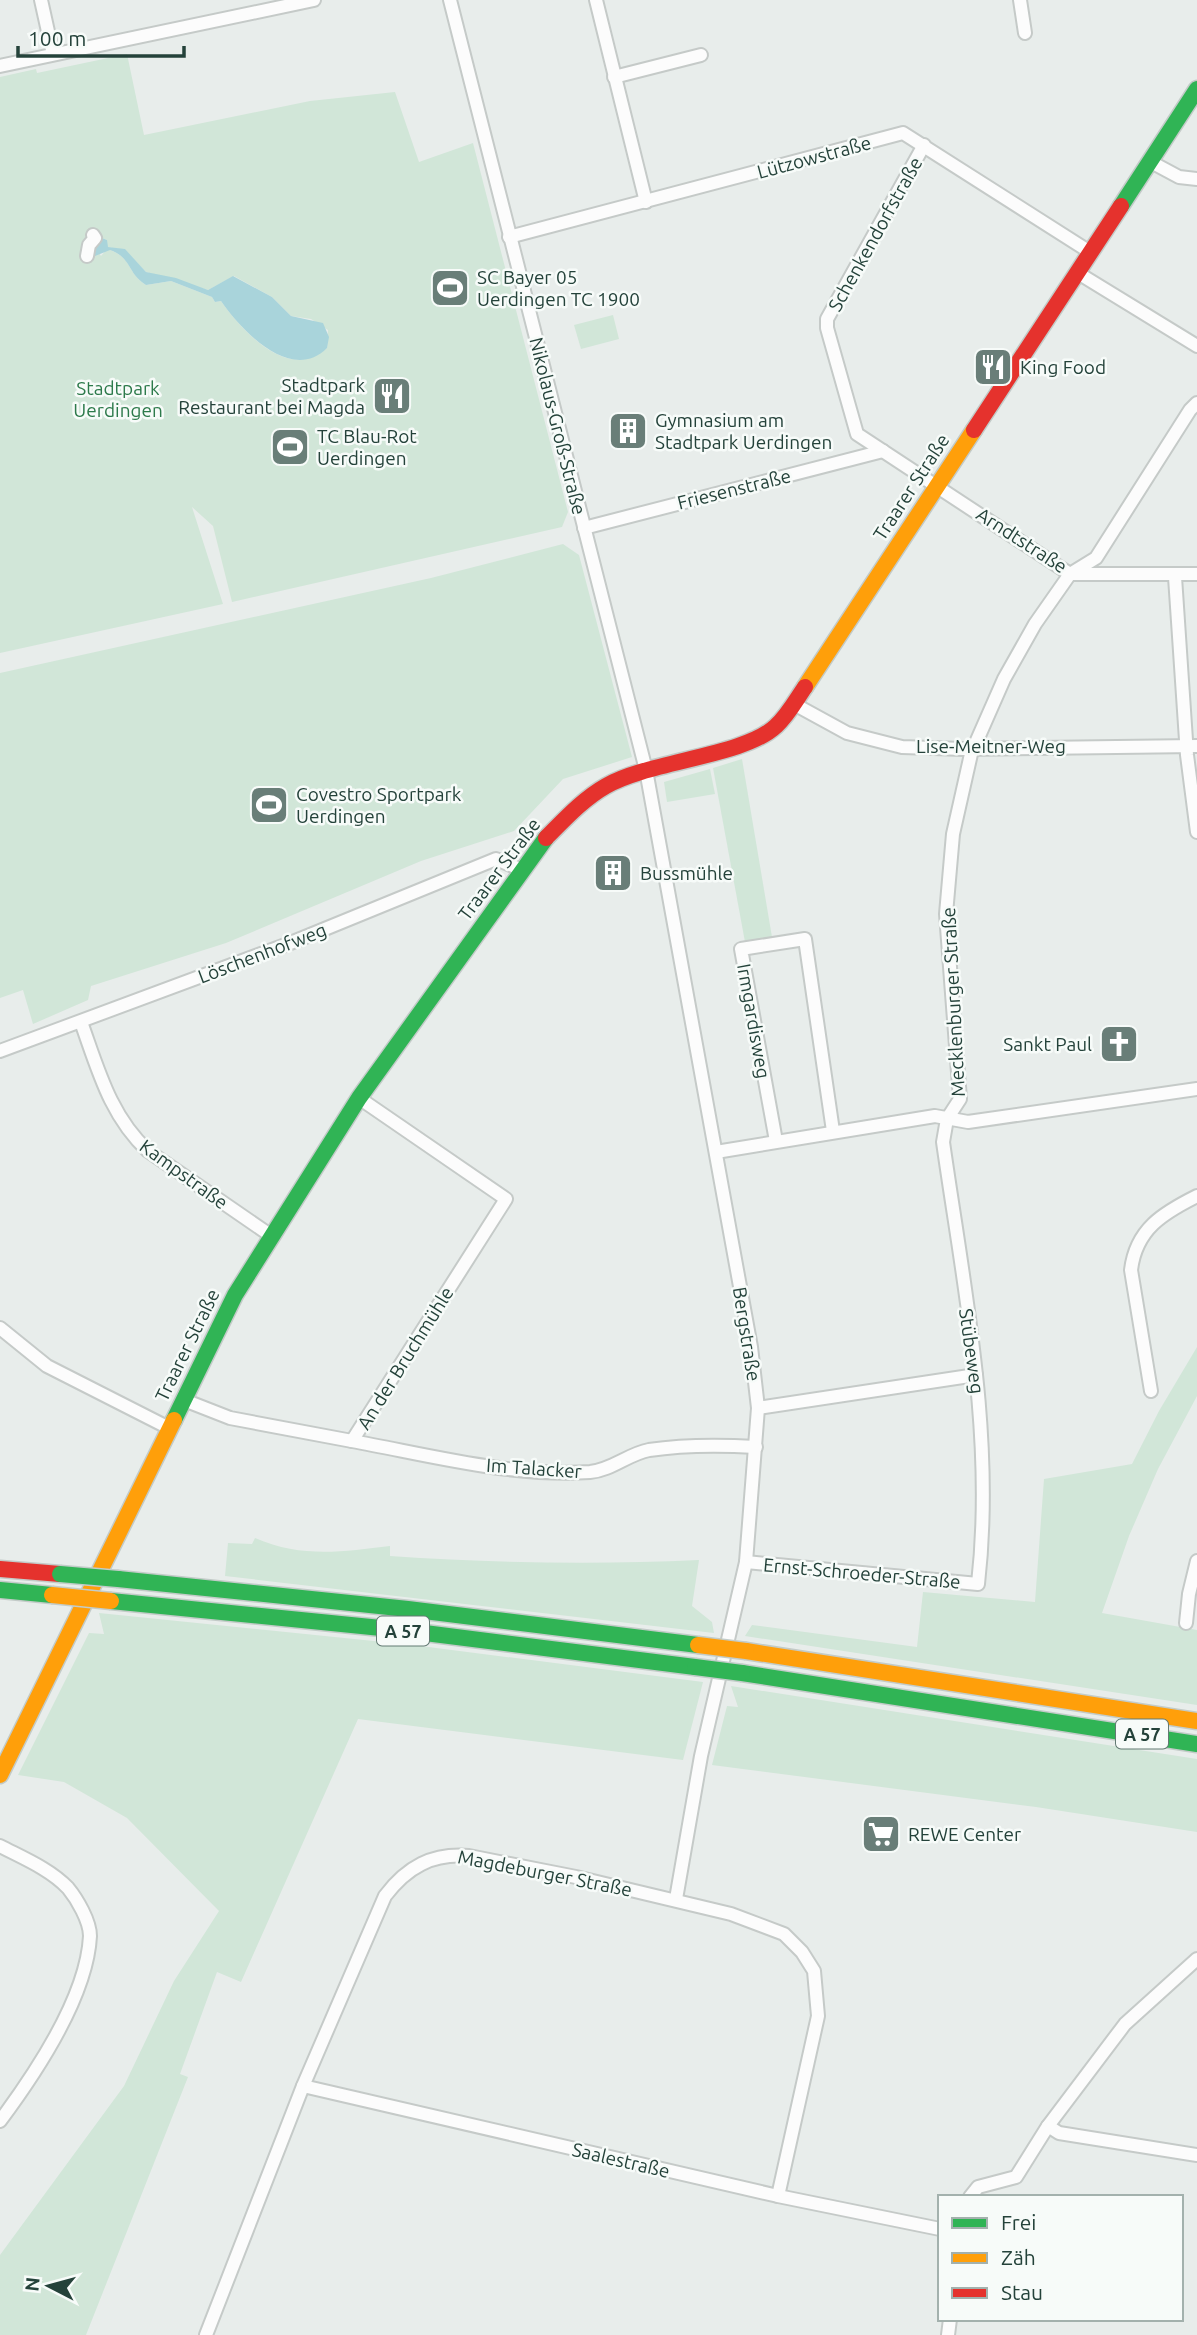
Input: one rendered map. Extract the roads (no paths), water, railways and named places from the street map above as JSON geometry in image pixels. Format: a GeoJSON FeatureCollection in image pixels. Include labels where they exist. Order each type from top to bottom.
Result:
{"type":"FeatureCollection","features":[{"type":"Feature","properties":{"kind":"main road","name":"Traarer Straße"},"geometry":{"type":"LineString","coordinates":[[1,1769],[235,1295],[270,1235],[359,1098],[544,840],[584,801],[607,786],[646,770],[753,740],[775,727],[794,704],[1197,89]]}},
{"type":"Feature","properties":{"kind":"main road","name":"A 57"},"geometry":{"type":"LineString","coordinates":[[0,1569],[408,1609],[746,1651],[1197,1721]]}},
{"type":"Feature","properties":{"kind":"main road","name":"A 57"},"geometry":{"type":"LineString","coordinates":[[0,1590],[401,1630],[742,1672],[1197,1744]]}},
{"type":"Feature","properties":{"kind":"street"},"geometry":{"type":"LineString","coordinates":[[41,0],[53,54]]}},
{"type":"Feature","properties":{"kind":"street"},"geometry":{"type":"LineString","coordinates":[[242,0],[245,15]]}},
{"type":"Feature","properties":{"kind":"street"},"geometry":{"type":"LineString","coordinates":[[0,65],[314,0]]}},
{"type":"Feature","properties":{"kind":"street","name":"Nikolaus-Groß-Straße"},"geometry":{"type":"LineString","coordinates":[[450,0],[646,770]]}},
{"type":"Feature","properties":{"kind":"street"},"geometry":{"type":"LineString","coordinates":[[596,0],[646,202]]}},
{"type":"Feature","properties":{"kind":"street"},"geometry":{"type":"LineString","coordinates":[[1020,0],[1025,33]]}},
{"type":"Feature","properties":{"kind":"street"},"geometry":{"type":"LineString","coordinates":[[614,77],[701,55]]}},
{"type":"Feature","properties":{"kind":"street","name":"Lützowstraße"},"geometry":{"type":"LineString","coordinates":[[509,237],[903,133],[1090,253]]}},
{"type":"Feature","properties":{"kind":"street","name":"Schenkendorfstraße"},"geometry":{"type":"LineString","coordinates":[[924,145],[827,319],[827,328],[857,434],[937,485]]}},
{"type":"Feature","properties":{"kind":"street"},"geometry":{"type":"LineString","coordinates":[[1151,162],[1179,177],[1197,180]]}},
{"type":"Feature","properties":{"kind":"street"},"geometry":{"type":"LineString","coordinates":[[88,256],[89,244],[95,238],[93,235]]}},
{"type":"Feature","properties":{"kind":"street"},"geometry":{"type":"LineString","coordinates":[[1078,273],[1197,346]]}},
{"type":"Feature","properties":{"kind":"street"},"geometry":{"type":"LineString","coordinates":[[1070,574],[1096,558],[1197,403]]}},
{"type":"Feature","properties":{"kind":"street","name":"Friesenstraße"},"geometry":{"type":"LineString","coordinates":[[584,528],[883,451]]}},
{"type":"Feature","properties":{"kind":"street","name":"Arndtstraße"},"geometry":{"type":"LineString","coordinates":[[937,485],[1070,574],[1175,577],[1197,574]]}},
{"type":"Feature","properties":{"kind":"street","name":"Mecklenburger Straße"},"geometry":{"type":"LineString","coordinates":[[947,1119],[960,1099],[946,914],[953,834],[974,748],[1004,679],[1070,574]]}},
{"type":"Feature","properties":{"kind":"street"},"geometry":{"type":"LineString","coordinates":[[1175,577],[1192,745],[1197,832]]}},
{"type":"Feature","properties":{"kind":"street","name":"Lise-Meitner-Weg"},"geometry":{"type":"LineString","coordinates":[[794,704],[847,733],[884,744],[974,748],[1192,745]]}},
{"type":"Feature","properties":{"kind":"street","name":"Bergstraße"},"geometry":{"type":"LineString","coordinates":[[646,770],[751,1346],[758,1408],[746,1562],[701,1756],[676,1899]]}},
{"type":"Feature","properties":{"kind":"street","name":"Löschenhofweg"},"geometry":{"type":"LineString","coordinates":[[0,1051],[496,859],[522,870]]}},
{"type":"Feature","properties":{"kind":"street","name":"Irmgardisweg"},"geometry":{"type":"LineString","coordinates":[[776,1142],[741,949],[805,939],[833,1131]]}},
{"type":"Feature","properties":{"kind":"street","name":"Kampstraße"},"geometry":{"type":"LineString","coordinates":[[80,1022],[108,1098],[133,1137],[148,1151],[270,1235]]}},
{"type":"Feature","properties":{"kind":"street"},"geometry":{"type":"LineString","coordinates":[[716,1152],[935,1116],[968,1122],[1197,1089]]}},
{"type":"Feature","properties":{"kind":"street","name":"An der Bruchmühle"},"geometry":{"type":"LineString","coordinates":[[184,1400],[230,1418],[352,1441],[506,1199],[359,1098]]}},
{"type":"Feature","properties":{"kind":"street","name":"Stübeweg"},"geometry":{"type":"LineString","coordinates":[[947,1119],[943,1142],[976,1376],[985,1499],[978,1584]]}},
{"type":"Feature","properties":{"kind":"street"},"geometry":{"type":"LineString","coordinates":[[1151,1391],[1131,1269],[1133,1252],[1151,1223],[1163,1213],[1197,1196]]}},
{"type":"Feature","properties":{"kind":"street"},"geometry":{"type":"LineString","coordinates":[[0,1328],[47,1366],[169,1429]]}},
{"type":"Feature","properties":{"kind":"street"},"geometry":{"type":"LineString","coordinates":[[758,1408],[976,1376]]}},
{"type":"Feature","properties":{"kind":"street","name":"Im Talacker"},"geometry":{"type":"LineString","coordinates":[[352,1441],[520,1470],[591,1472],[608,1468],[632,1455],[650,1450],[756,1447]]}},
{"type":"Feature","properties":{"kind":"street"},"geometry":{"type":"LineString","coordinates":[[1186,1623],[1189,1594],[1197,1561]]}},
{"type":"Feature","properties":{"kind":"street","name":"Ernst-Schroeder-Straße"},"geometry":{"type":"LineString","coordinates":[[746,1562],[978,1584]]}},
{"type":"Feature","properties":{"kind":"street"},"geometry":{"type":"LineString","coordinates":[[0,1846],[44,1870],[67,1888],[82,1910],[90,1933],[80,1978],[64,2018],[44,2055],[0,2121]]}},
{"type":"Feature","properties":{"kind":"street","name":"Magdeburger Straße"},"geometry":{"type":"LineString","coordinates":[[206,2335],[303,2086],[385,1896],[405,1873],[419,1864],[452,1855],[468,1856],[676,1899],[760,1923],[784,1934],[803,1952],[814,1971],[818,2016],[778,2196]]}},
{"type":"Feature","properties":{"kind":"street"},"geometry":{"type":"LineString","coordinates":[[972,2195],[978,2188],[1016,2177],[1048,2126],[1125,2024],[1197,1959]]}},
{"type":"Feature","properties":{"kind":"street","name":"Saalestraße"},"geometry":{"type":"LineString","coordinates":[[303,2086],[778,2196],[938,2229]]}},
{"type":"Feature","properties":{"kind":"street"},"geometry":{"type":"LineString","coordinates":[[1048,2126],[1059,2133],[1197,2155]]}},
{"type":"Feature","properties":{"kind":"water"},"geometry":{"type":"Polygon","coordinates":[[[102,238],[107,240],[108,247],[125,249],[146,272],[176,278],[208,290],[233,276],[272,297],[291,316],[323,323],[329,337],[327,348],[313,358],[298,360],[283,357],[254,338],[221,301],[215,302],[212,297],[171,281],[146,285],[135,276],[122,257],[110,250],[95,256],[92,253],[102,238]]]}},
{"type":"Feature","properties":{"kind":"place","name":"SC Bayer 05 Uerdingen TC 1900"},"geometry":{"type":"Point","coordinates":[450,288]}},
{"type":"Feature","properties":{"kind":"place","name":"King Food"},"geometry":{"type":"Point","coordinates":[993,367]}},
{"type":"Feature","properties":{"kind":"place","name":"Stadtpark Restaurant bei Magda"},"geometry":{"type":"Point","coordinates":[392,396]}},
{"type":"Feature","properties":{"kind":"place","name":"Gymnasium am Stadtpark Uerdingen"},"geometry":{"type":"Point","coordinates":[628,431]}},
{"type":"Feature","properties":{"kind":"place","name":"TC Blau-Rot Uerdingen"},"geometry":{"type":"Point","coordinates":[290,447]}},
{"type":"Feature","properties":{"kind":"place","name":"Covestro Sportpark Uerdingen"},"geometry":{"type":"Point","coordinates":[269,805]}},
{"type":"Feature","properties":{"kind":"place","name":"Bussmühle"},"geometry":{"type":"Point","coordinates":[613,873]}},
{"type":"Feature","properties":{"kind":"place","name":"Sankt Paul"},"geometry":{"type":"Point","coordinates":[1119,1044]}},
{"type":"Feature","properties":{"kind":"place","name":"REWE Center"},"geometry":{"type":"Point","coordinates":[881,1834]}},
{"type":"Feature","properties":{"kind":"park label","name":"Stadtpark Uerdingen"},"geometry":{"type":"Point","coordinates":[118,399]}}]}
